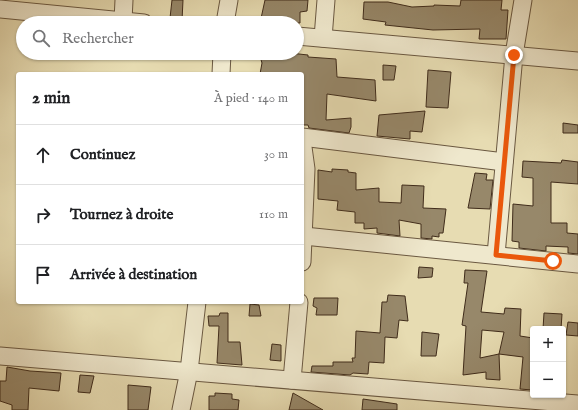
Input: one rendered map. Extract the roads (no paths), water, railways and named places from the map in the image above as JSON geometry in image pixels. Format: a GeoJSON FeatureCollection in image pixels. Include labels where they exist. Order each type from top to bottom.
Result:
{"type":"FeatureCollection","features":[{"type":"Feature","properties":{"kind":"street"},"geometry":{"type":"LineString","coordinates":[[122,16],[124,0]]}},
{"type":"Feature","properties":{"kind":"street"},"geometry":{"type":"LineString","coordinates":[[226,16],[229,0]]}},
{"type":"Feature","properties":{"kind":"street"},"geometry":{"type":"LineString","coordinates":[[323,38],[326,0]]}},
{"type":"Feature","properties":{"kind":"street"},"geometry":{"type":"LineString","coordinates":[[496,255],[514,55],[523,0]]}},
{"type":"Feature","properties":{"kind":"street"},"geometry":{"type":"LineString","coordinates":[[0,9],[71,16]]}},
{"type":"Feature","properties":{"kind":"street"},"geometry":{"type":"LineString","coordinates":[[304,37],[578,61]]}},
{"type":"Feature","properties":{"kind":"street"},"geometry":{"type":"LineString","coordinates":[[221,72],[222,60]]}},
{"type":"Feature","properties":{"kind":"street"},"geometry":{"type":"LineString","coordinates":[[304,136],[504,162]]}},
{"type":"Feature","properties":{"kind":"street"},"geometry":{"type":"LineString","coordinates":[[304,154],[306,169],[304,236],[578,264]]}},
{"type":"Feature","properties":{"kind":"street"},"geometry":{"type":"LineString","coordinates":[[182,410],[189,371],[197,304]]}},
{"type":"Feature","properties":{"kind":"street"},"geometry":{"type":"LineString","coordinates":[[292,380],[299,304]]}},
{"type":"Feature","properties":{"kind":"street"},"geometry":{"type":"LineString","coordinates":[[0,356],[578,404]]}}]}
